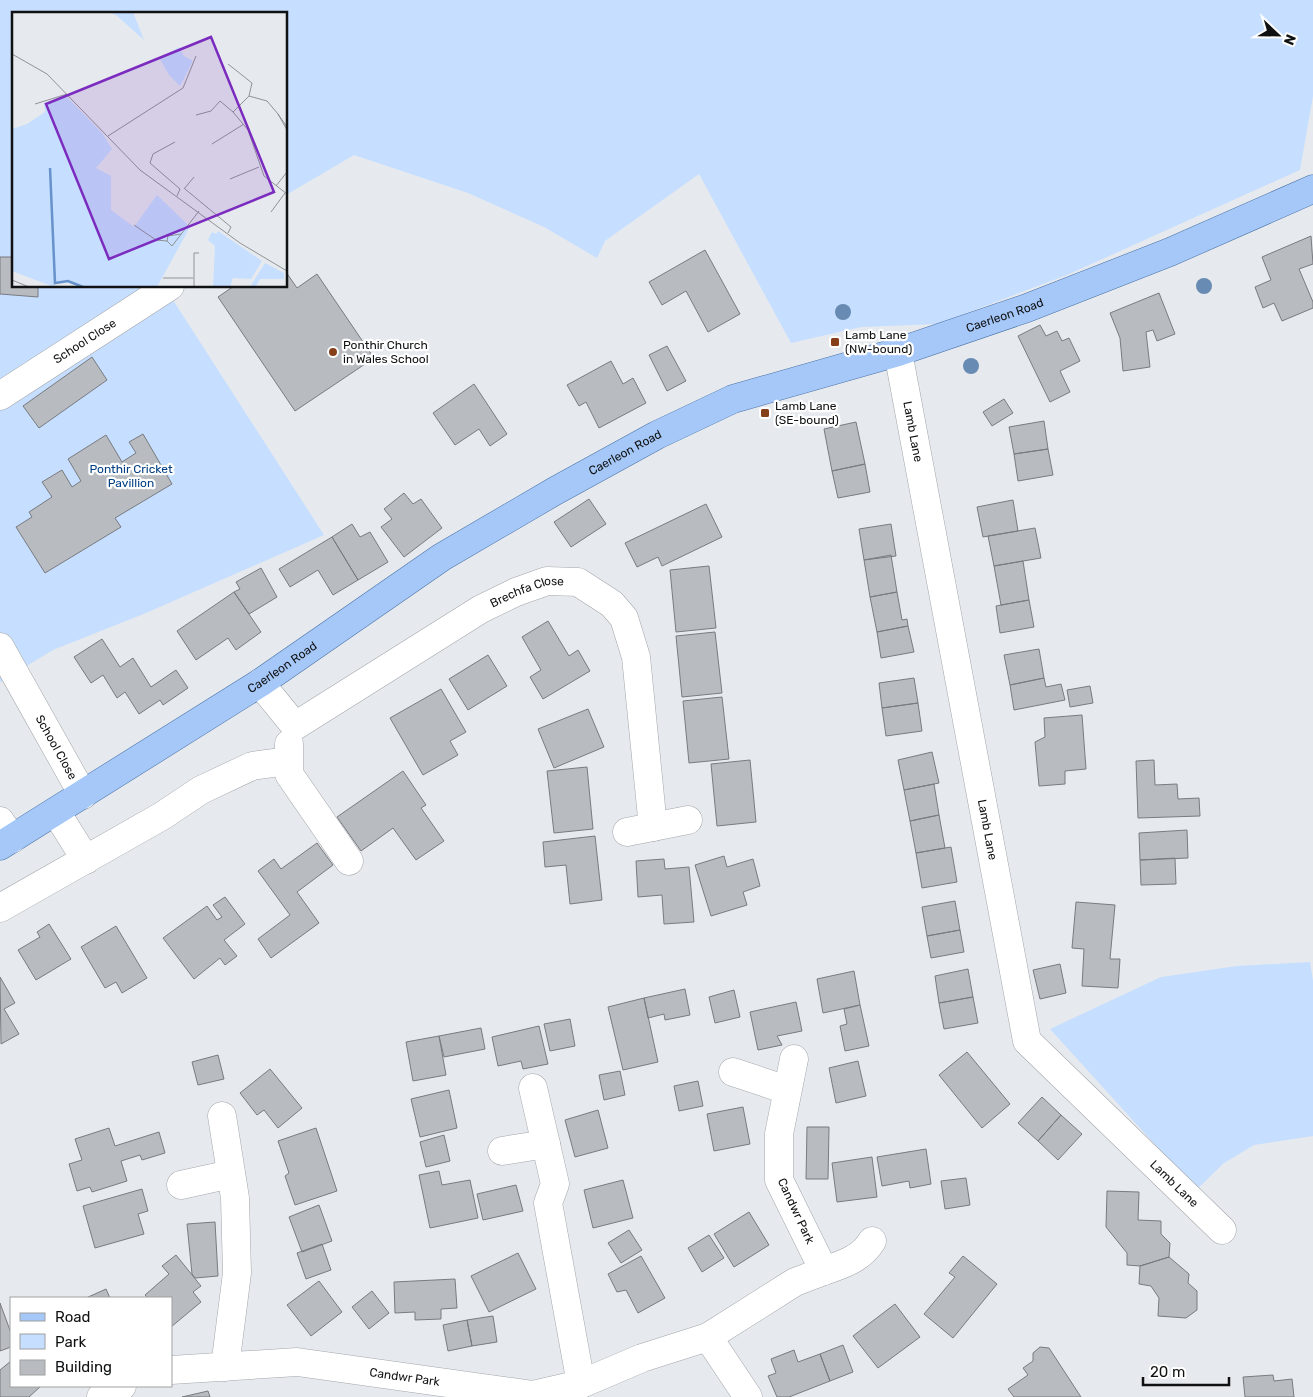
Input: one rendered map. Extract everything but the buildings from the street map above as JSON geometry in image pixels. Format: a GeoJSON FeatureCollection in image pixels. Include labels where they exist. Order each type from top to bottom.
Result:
{"type":"FeatureCollection","features":[{"type":"Feature","properties":{"kind":"main road","name":"Caerleon Road"},"geometry":{"type":"LineString","coordinates":[[4,835],[56,812],[260,683],[442,557],[555,491],[657,435],[733,399],[898,352],[1027,308],[1170,252],[1313,188]]}},
{"type":"Feature","properties":{"kind":"street","name":"School Close"},"geometry":{"type":"LineString","coordinates":[[0,396],[167,288]]}},
{"type":"Feature","properties":{"kind":"street","name":"Lamb Lane"},"geometry":{"type":"LineString","coordinates":[[898,352],[1028,1041],[1222,1230]]}},
{"type":"Feature","properties":{"kind":"street","name":"Brechfa Close"},"geometry":{"type":"LineString","coordinates":[[295,726],[481,609],[516,592],[548,581],[578,582],[612,604],[624,618],[630,631],[636,657],[640,830],[688,820]]}},
{"type":"Feature","properties":{"kind":"street","name":"School Close"},"geometry":{"type":"LineString","coordinates":[[0,647],[83,795]]}},
{"type":"Feature","properties":{"kind":"street"},"geometry":{"type":"LineString","coordinates":[[260,683],[295,726],[287,750],[289,774],[349,860]]}},
{"type":"Feature","properties":{"kind":"street"},"geometry":{"type":"LineString","coordinates":[[0,908],[162,816],[201,790],[252,766],[288,761]]}},
{"type":"Feature","properties":{"kind":"street"},"geometry":{"type":"LineString","coordinates":[[56,812],[86,860]]}},
{"type":"Feature","properties":{"kind":"street","name":"Candwr Park"},"geometry":{"type":"LineString","coordinates":[[794,1059],[779,1134],[779,1180],[824,1271]]}},
{"type":"Feature","properties":{"kind":"street"},"geometry":{"type":"LineString","coordinates":[[733,1072],[787,1090]]}},
{"type":"Feature","properties":{"kind":"street"},"geometry":{"type":"LineString","coordinates":[[533,1088],[555,1184],[548,1203],[581,1384]]}},
{"type":"Feature","properties":{"kind":"street"},"geometry":{"type":"LineString","coordinates":[[222,1116],[235,1198],[236,1273],[225,1367]]}},
{"type":"Feature","properties":{"kind":"street"},"geometry":{"type":"LineString","coordinates":[[502,1151],[546,1144]]}},
{"type":"Feature","properties":{"kind":"street"},"geometry":{"type":"LineString","coordinates":[[181,1185],[231,1174]]}},
{"type":"Feature","properties":{"kind":"street","name":"Candwr Park"},"geometry":{"type":"LineString","coordinates":[[172,1370],[297,1362],[532,1395],[581,1384],[642,1358],[708,1337],[795,1282],[853,1261],[866,1250],[872,1241]]}},
{"type":"Feature","properties":{"kind":"street"},"geometry":{"type":"LineString","coordinates":[[708,1337],[748,1397]]}},
{"type":"Feature","properties":{"kind":"street"},"geometry":{"type":"LineString","coordinates":[[101,1397],[120,1387]]}},
{"type":"Feature","properties":{"kind":"green space","name":"Ponthir Cricket Pavillion"},"geometry":{"type":"Polygon","coordinates":[[[0,0],[1313,0],[1313,96],[1300,170],[1067,275],[938,324],[861,327],[791,343],[699,174],[605,241],[597,258],[544,227],[468,193],[354,155],[288,194],[288,12],[12,12],[12,288],[165,288],[324,535],[146,613],[53,650],[0,682],[0,0]]]}},
{"type":"Feature","properties":{"kind":"green space"},"geometry":{"type":"Polygon","coordinates":[[[1310,962],[1313,981],[1313,1136],[1254,1145],[1224,1163],[1194,1192],[1159,1149],[1050,1029],[1161,977],[1237,966],[1310,962]]]}},
{"type":"Feature","properties":{"kind":"place","name":"Lamb Lane (NW-bound)"},"geometry":{"type":"Point","coordinates":[835,342]}},
{"type":"Feature","properties":{"kind":"place","name":"Ponthir Church in Wales School"},"geometry":{"type":"Point","coordinates":[333,352]}},
{"type":"Feature","properties":{"kind":"place","name":"Lamb Lane (SE-bound)"},"geometry":{"type":"Point","coordinates":[765,413]}}]}
